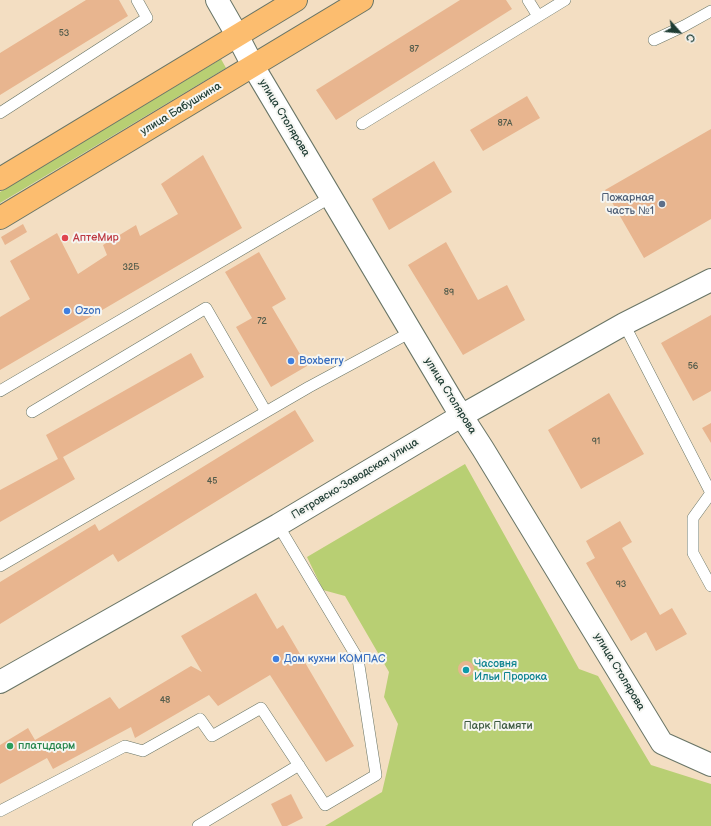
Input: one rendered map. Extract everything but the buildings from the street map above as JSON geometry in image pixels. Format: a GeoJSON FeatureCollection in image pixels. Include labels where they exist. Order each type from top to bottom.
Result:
{"type":"FeatureCollection","features":[{"type":"Feature","properties":{"kind":"main road"},"geometry":{"type":"LineString","coordinates":[[0,179],[296,0]]}},
{"type":"Feature","properties":{"kind":"main road","name":"улица Бабушкина"},"geometry":{"type":"LineString","coordinates":[[0,218],[362,0]]}},
{"type":"Feature","properties":{"kind":"street","name":"улица Столярова"},"geometry":{"type":"LineString","coordinates":[[217,0],[238,35],[252,66],[461,416],[483,449],[662,743],[711,765]]}},
{"type":"Feature","properties":{"kind":"street","name":"Петровско-Заводская улица"},"geometry":{"type":"LineString","coordinates":[[0,682],[278,525],[461,416],[624,324],[711,280]]}},
{"type":"Feature","properties":{"kind":"lane"},"geometry":{"type":"LineString","coordinates":[[0,113],[147,18],[137,0]]}},
{"type":"Feature","properties":{"kind":"lane"},"geometry":{"type":"LineString","coordinates":[[528,0],[538,16]]}},
{"type":"Feature","properties":{"kind":"lane"},"geometry":{"type":"LineString","coordinates":[[362,124],[565,0]]}},
{"type":"Feature","properties":{"kind":"lane"},"geometry":{"type":"LineString","coordinates":[[654,40],[711,11]]}},
{"type":"Feature","properties":{"kind":"lane"},"geometry":{"type":"LineString","coordinates":[[0,391],[331,198]]}},
{"type":"Feature","properties":{"kind":"lane"},"geometry":{"type":"LineString","coordinates":[[32,412],[206,308],[266,412]]}},
{"type":"Feature","properties":{"kind":"lane"},"geometry":{"type":"LineString","coordinates":[[624,324],[710,493],[693,518],[693,553],[711,586]]}},
{"type":"Feature","properties":{"kind":"lane"},"geometry":{"type":"LineString","coordinates":[[0,566],[308,387],[411,332]]}},
{"type":"Feature","properties":{"kind":"lane"},"geometry":{"type":"LineString","coordinates":[[0,811],[125,746],[143,751],[200,719],[212,736],[261,708],[324,805],[376,775],[358,659],[278,525]]}},
{"type":"Feature","properties":{"kind":"lane"},"geometry":{"type":"LineString","coordinates":[[198,826],[299,765]]}},
{"type":"Feature","properties":{"kind":"green space"},"geometry":{"type":"Polygon","coordinates":[[[221,59],[226,68],[0,203],[0,192],[221,59]]]}},
{"type":"Feature","properties":{"kind":"green space","name":"Парк Памяти"},"geometry":{"type":"Polygon","coordinates":[[[465,464],[579,669],[598,676],[651,765],[711,784],[711,826],[325,826],[382,792],[398,724],[384,697],[389,672],[345,596],[323,590],[307,557],[465,464]]]}},
{"type":"Feature","properties":{"kind":"place","name":"Пожарная часть №1"},"geometry":{"type":"Point","coordinates":[662,204]}},
{"type":"Feature","properties":{"kind":"place","name":"АптеМир"},"geometry":{"type":"Point","coordinates":[65,238]}},
{"type":"Feature","properties":{"kind":"place","name":"Ozon"},"geometry":{"type":"Point","coordinates":[67,311]}},
{"type":"Feature","properties":{"kind":"place","name":"Boxberry"},"geometry":{"type":"Point","coordinates":[291,361]}},
{"type":"Feature","properties":{"kind":"place","name":"Дом кухни КОМПАС"},"geometry":{"type":"Point","coordinates":[276,659]}},
{"type":"Feature","properties":{"kind":"place","name":"Часовня Ильи Пророка"},"geometry":{"type":"Point","coordinates":[466,670]}},
{"type":"Feature","properties":{"kind":"place","name":"платцдарм"},"geometry":{"type":"Point","coordinates":[10,746]}}]}
